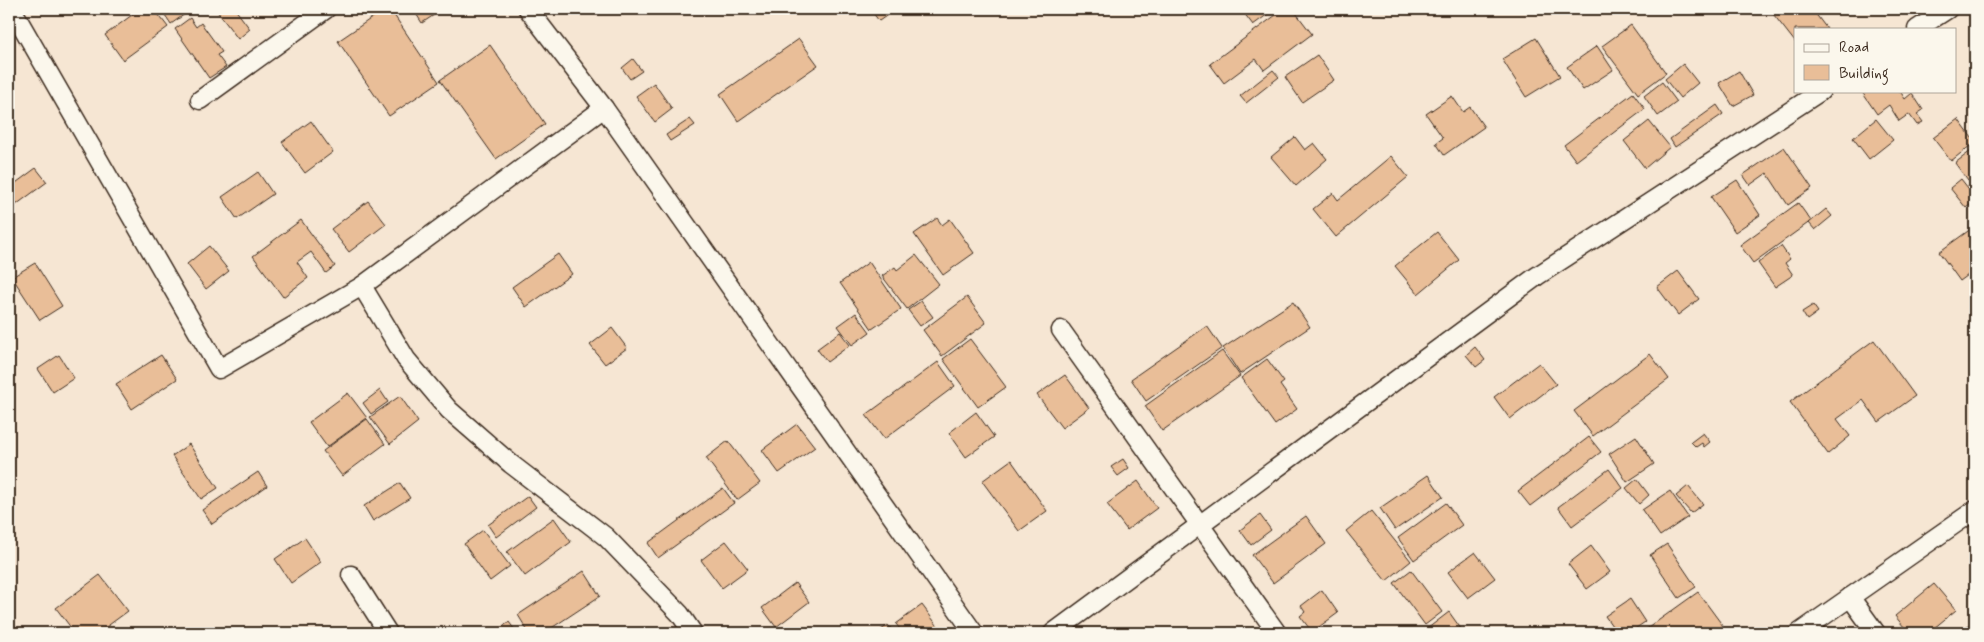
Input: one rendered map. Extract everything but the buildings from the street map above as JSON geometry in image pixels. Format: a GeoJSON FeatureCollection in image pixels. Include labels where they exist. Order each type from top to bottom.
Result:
{"type":"FeatureCollection","features":[{"type":"Feature","properties":{"kind":"street"},"geometry":{"type":"LineString","coordinates":[[12,9],[219,369],[362,286],[604,108]]}},
{"type":"Feature","properties":{"kind":"street"},"geometry":{"type":"LineString","coordinates":[[200,100],[326,9]]}},
{"type":"Feature","properties":{"kind":"street"},"geometry":{"type":"LineString","coordinates":[[528,9],[604,108],[974,633]]}},
{"type":"Feature","properties":{"kind":"street"},"geometry":{"type":"LineString","coordinates":[[1919,28],[1948,9]]}},
{"type":"Feature","properties":{"kind":"street"},"geometry":{"type":"LineString","coordinates":[[1053,633],[1537,276],[1819,92]]}},
{"type":"Feature","properties":{"kind":"street"},"geometry":{"type":"LineString","coordinates":[[362,286],[406,359],[449,410],[511,464],[606,537],[680,614],[693,633]]}},
{"type":"Feature","properties":{"kind":"street"},"geometry":{"type":"LineString","coordinates":[[1061,330],[1199,526],[1278,633]]}},
{"type":"Feature","properties":{"kind":"street"},"geometry":{"type":"LineString","coordinates":[[1799,633],[1975,510]]}},
{"type":"Feature","properties":{"kind":"street"},"geometry":{"type":"LineString","coordinates":[[351,575],[388,633]]}},
{"type":"Feature","properties":{"kind":"street"},"geometry":{"type":"LineString","coordinates":[[1850,598],[1876,633]]}}]}
